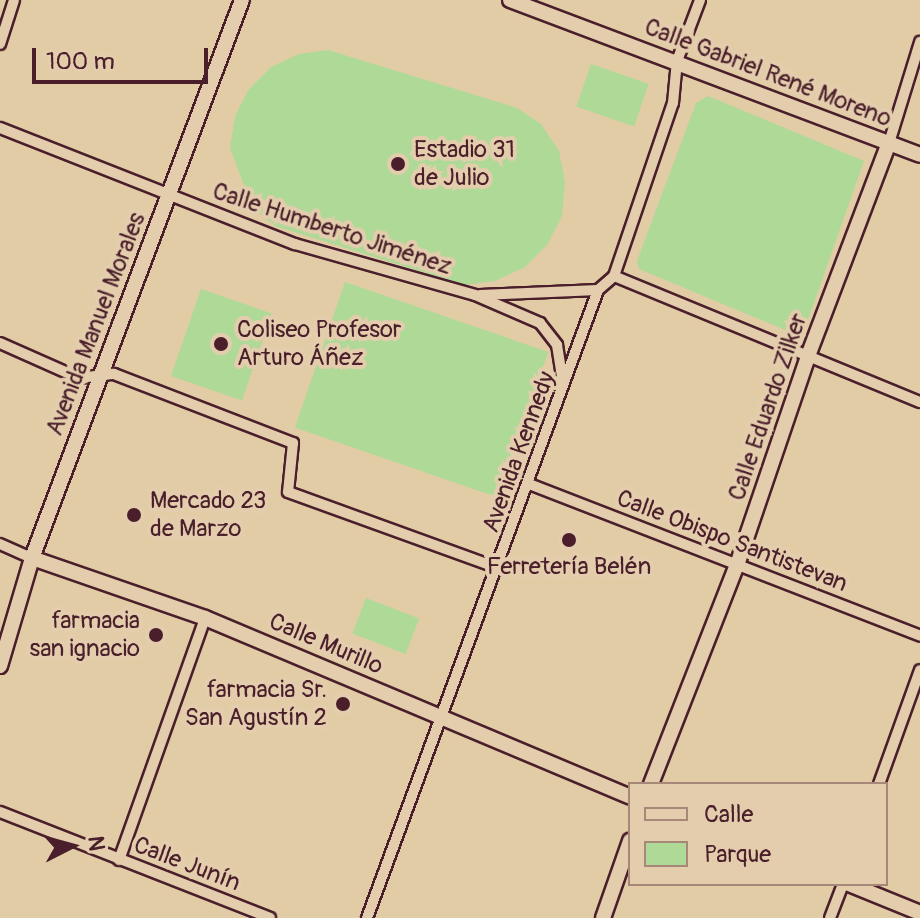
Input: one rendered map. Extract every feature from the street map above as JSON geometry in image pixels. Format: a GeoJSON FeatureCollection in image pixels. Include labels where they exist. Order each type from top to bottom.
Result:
{"type":"FeatureCollection","features":[{"type":"Feature","properties":{"kind":"street"},"geometry":{"type":"LineString","coordinates":[[0,44],[14,0]]}},
{"type":"Feature","properties":{"kind":"street","name":"Avenida Manuel Morales"},"geometry":{"type":"LineString","coordinates":[[0,666],[32,558],[242,0]]}},
{"type":"Feature","properties":{"kind":"street","name":"Calle Gabriel René Moreno"},"geometry":{"type":"LineString","coordinates":[[510,0],[529,4],[920,155]]}},
{"type":"Feature","properties":{"kind":"street","name":"Avenida Kennedy"},"geometry":{"type":"LineString","coordinates":[[367,918],[598,290],[614,276],[673,103],[677,61],[700,0]]}},
{"type":"Feature","properties":{"kind":"street","name":"Calle Eduardo Zilker"},"geometry":{"type":"LineString","coordinates":[[652,782],[737,565],[808,356],[889,143],[920,42]]}},
{"type":"Feature","properties":{"kind":"street","name":"Calle Humberto Jiménez"},"geometry":{"type":"LineString","coordinates":[[0,128],[168,197],[295,244],[475,295],[540,323],[557,345],[563,388]]}},
{"type":"Feature","properties":{"kind":"street"},"geometry":{"type":"LineString","coordinates":[[614,276],[920,402]]}},
{"type":"Feature","properties":{"kind":"street"},"geometry":{"type":"LineString","coordinates":[[475,295],[598,290]]}},
{"type":"Feature","properties":{"kind":"street"},"geometry":{"type":"LineString","coordinates":[[0,343],[79,378],[114,374],[293,443],[288,492],[498,568]]}},
{"type":"Feature","properties":{"kind":"street","name":"Calle Obispo Santistevan"},"geometry":{"type":"LineString","coordinates":[[529,484],[920,636]]}},
{"type":"Feature","properties":{"kind":"street","name":"Calle Murillo"},"geometry":{"type":"LineString","coordinates":[[0,544],[205,618],[628,796]]}},
{"type":"Feature","properties":{"kind":"street"},"geometry":{"type":"LineString","coordinates":[[119,860],[205,618]]}},
{"type":"Feature","properties":{"kind":"street"},"geometry":{"type":"LineString","coordinates":[[880,782],[920,670]]}},
{"type":"Feature","properties":{"kind":"street","name":"Calle Junín"},"geometry":{"type":"LineString","coordinates":[[0,812],[270,918]]}},
{"type":"Feature","properties":{"kind":"street"},"geometry":{"type":"LineString","coordinates":[[603,918],[628,847]]}},
{"type":"Feature","properties":{"kind":"street"},"geometry":{"type":"LineString","coordinates":[[830,918],[842,886]]}},
{"type":"Feature","properties":{"kind":"street"},"geometry":{"type":"LineString","coordinates":[[854,886],[920,913]]}},
{"type":"Feature","properties":{"kind":"green space","name":"Estadio 31 de Julio"},"geometry":{"type":"Polygon","coordinates":[[[328,50],[517,108],[541,124],[559,151],[565,182],[562,216],[547,245],[525,267],[495,281],[464,285],[275,226],[252,207],[230,148],[235,116],[249,89],[271,67],[299,54],[328,50]]]}},
{"type":"Feature","properties":{"kind":"green space"},"geometry":{"type":"Polygon","coordinates":[[[591,64],[649,84],[634,126],[576,107],[591,64]]]}},
{"type":"Feature","properties":{"kind":"green space"},"geometry":{"type":"Polygon","coordinates":[[[708,96],[864,161],[802,337],[639,269],[637,261],[696,103],[708,96]]]}},
{"type":"Feature","properties":{"kind":"green space"},"geometry":{"type":"Polygon","coordinates":[[[345,282],[548,352],[498,498],[295,428],[345,282]]]}},
{"type":"Feature","properties":{"kind":"green space","name":"Coliseo Profesor Arturo Áñez"},"geometry":{"type":"Polygon","coordinates":[[[201,289],[272,313],[242,400],[171,376],[201,289]]]}},
{"type":"Feature","properties":{"kind":"green space"},"geometry":{"type":"Polygon","coordinates":[[[366,598],[419,618],[406,654],[352,633],[366,598]]]}},
{"type":"Feature","properties":{"kind":"place","name":"Estadio 31 de Julio"},"geometry":{"type":"Point","coordinates":[398,164]}},
{"type":"Feature","properties":{"kind":"place","name":"Coliseo Profesor Arturo Áñez"},"geometry":{"type":"Point","coordinates":[221,344]}},
{"type":"Feature","properties":{"kind":"place","name":"Mercado 23 de Marzo"},"geometry":{"type":"Point","coordinates":[134,515]}},
{"type":"Feature","properties":{"kind":"place","name":"Ferretería Belén"},"geometry":{"type":"Point","coordinates":[569,540]}},
{"type":"Feature","properties":{"kind":"place","name":"farmacia san ignacio"},"geometry":{"type":"Point","coordinates":[156,635]}},
{"type":"Feature","properties":{"kind":"place","name":"farmacia Sr. San Agustín 2"},"geometry":{"type":"Point","coordinates":[343,704]}}]}
